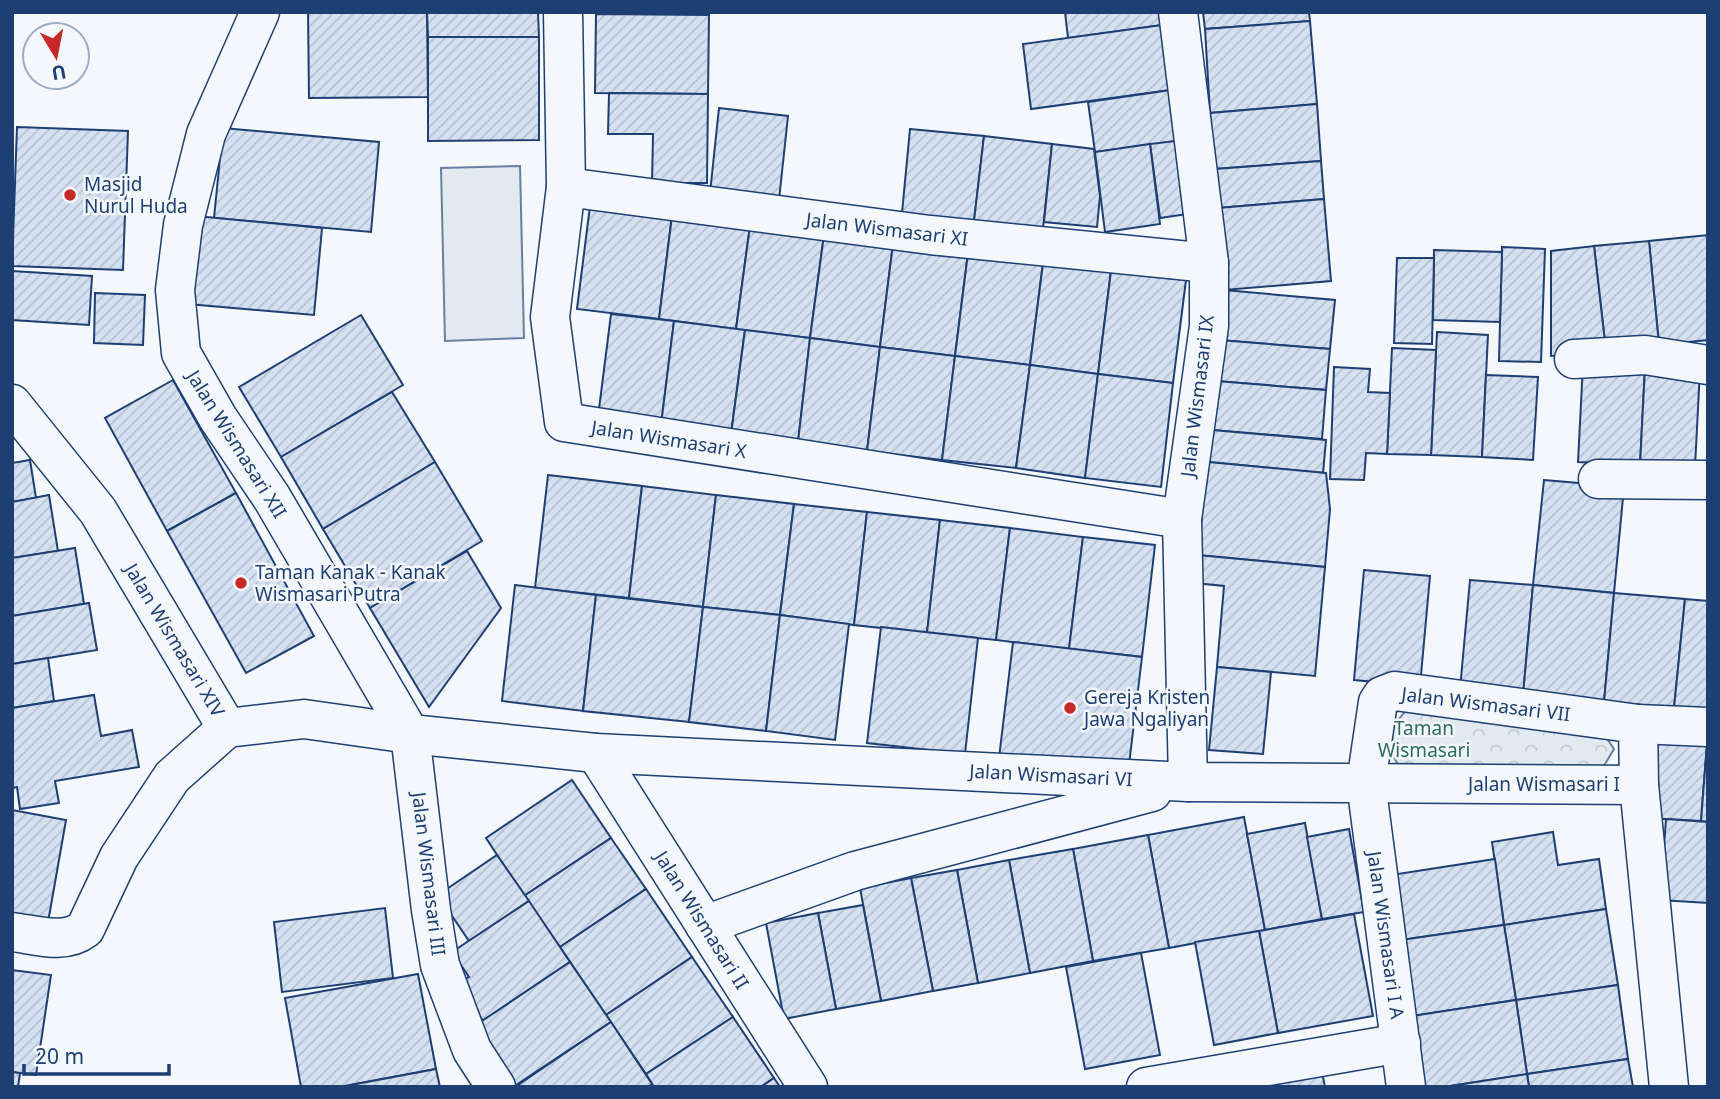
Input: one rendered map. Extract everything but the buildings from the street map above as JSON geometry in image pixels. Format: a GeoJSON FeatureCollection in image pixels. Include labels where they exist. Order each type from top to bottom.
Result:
{"type":"FeatureCollection","features":[{"type":"Feature","properties":{"kind":"street","name":"Jalan Wismasari XII"},"geometry":{"type":"LineString","coordinates":[[260,12],[206,134],[183,225],[175,290],[181,353],[218,418],[272,498],[410,734]]}},
{"type":"Feature","properties":{"kind":"street","name":"Jalan Wismasari X"},"geometry":{"type":"LineString","coordinates":[[563,12],[566,187],[550,317],[564,422],[1182,519]]}},
{"type":"Feature","properties":{"kind":"street","name":"Jalan Wismasari IX"},"geometry":{"type":"LineString","coordinates":[[1178,12],[1209,263],[1209,326],[1182,519],[1188,782]]}},
{"type":"Feature","properties":{"kind":"street","name":"Jalan Wismasari XI"},"geometry":{"type":"LineString","coordinates":[[566,187],[930,235],[1209,263]]}},
{"type":"Feature","properties":{"kind":"street"},"geometry":{"type":"LineString","coordinates":[[1574,359],[1645,355],[1708,365]]}},
{"type":"Feature","properties":{"kind":"street","name":"Jalan Wismasari XIV"},"geometry":{"type":"LineString","coordinates":[[12,404],[99,511],[227,728],[304,719],[410,734]]}},
{"type":"Feature","properties":{"kind":"street"},"geometry":{"type":"LineString","coordinates":[[1598,479],[1708,480]]}},
{"type":"Feature","properties":{"kind":"street","name":"Jalan Wismasari VII"},"geometry":{"type":"LineString","coordinates":[[1366,783],[1378,702],[1382,696],[1395,691],[1638,724],[1708,727]]}},
{"type":"Feature","properties":{"kind":"street"},"geometry":{"type":"LineString","coordinates":[[1638,724],[1639,785]]}},
{"type":"Feature","properties":{"kind":"street"},"geometry":{"type":"LineString","coordinates":[[12,932],[59,939],[78,934],[85,929],[119,857],[172,778],[227,728]]}},
{"type":"Feature","properties":{"kind":"street","name":"Jalan Wismasari VI"},"geometry":{"type":"LineString","coordinates":[[410,734],[596,753],[1188,782]]}},
{"type":"Feature","properties":{"kind":"street","name":"Jalan Wismasari III"},"geometry":{"type":"LineString","coordinates":[[410,734],[440,965],[472,1050],[496,1087]]}},
{"type":"Feature","properties":{"kind":"street","name":"Jalan Wismasari II"},"geometry":{"type":"LineString","coordinates":[[596,753],[808,1087]]}},
{"type":"Feature","properties":{"kind":"street","name":"Jalan Wismasari VI"},"geometry":{"type":"LineString","coordinates":[[705,925],[855,871],[1188,782]]}},
{"type":"Feature","properties":{"kind":"street","name":"Jalan Wismasari I"},"geometry":{"type":"LineString","coordinates":[[1188,782],[1639,785],[1669,1087]]}},
{"type":"Feature","properties":{"kind":"street","name":"Jalan Wismasari I A"},"geometry":{"type":"LineString","coordinates":[[1366,783],[1406,1087]]}},
{"type":"Feature","properties":{"kind":"street"},"geometry":{"type":"LineString","coordinates":[[1146,1087],[1401,1043]]}},
{"type":"Feature","properties":{"kind":"green space"},"geometry":{"type":"Polygon","coordinates":[[[520,166],[524,338],[445,341],[441,168],[520,166]]]}},
{"type":"Feature","properties":{"kind":"green space","name":"Taman Wismasari"},"geometry":{"type":"Polygon","coordinates":[[[1408,708],[1598,725],[1614,749],[1599,774],[1400,768],[1383,738],[1408,708]]]}},
{"type":"Feature","properties":{"kind":"place","name":"Masjid Nurul Huda"},"geometry":{"type":"Point","coordinates":[70,195]}},
{"type":"Feature","properties":{"kind":"place","name":"Taman Kanak - Kanak Wismasari Putra"},"geometry":{"type":"Point","coordinates":[241,583]}},
{"type":"Feature","properties":{"kind":"place","name":"Gereja Kristen Jawa Ngaliyan"},"geometry":{"type":"Point","coordinates":[1070,708]}}]}
